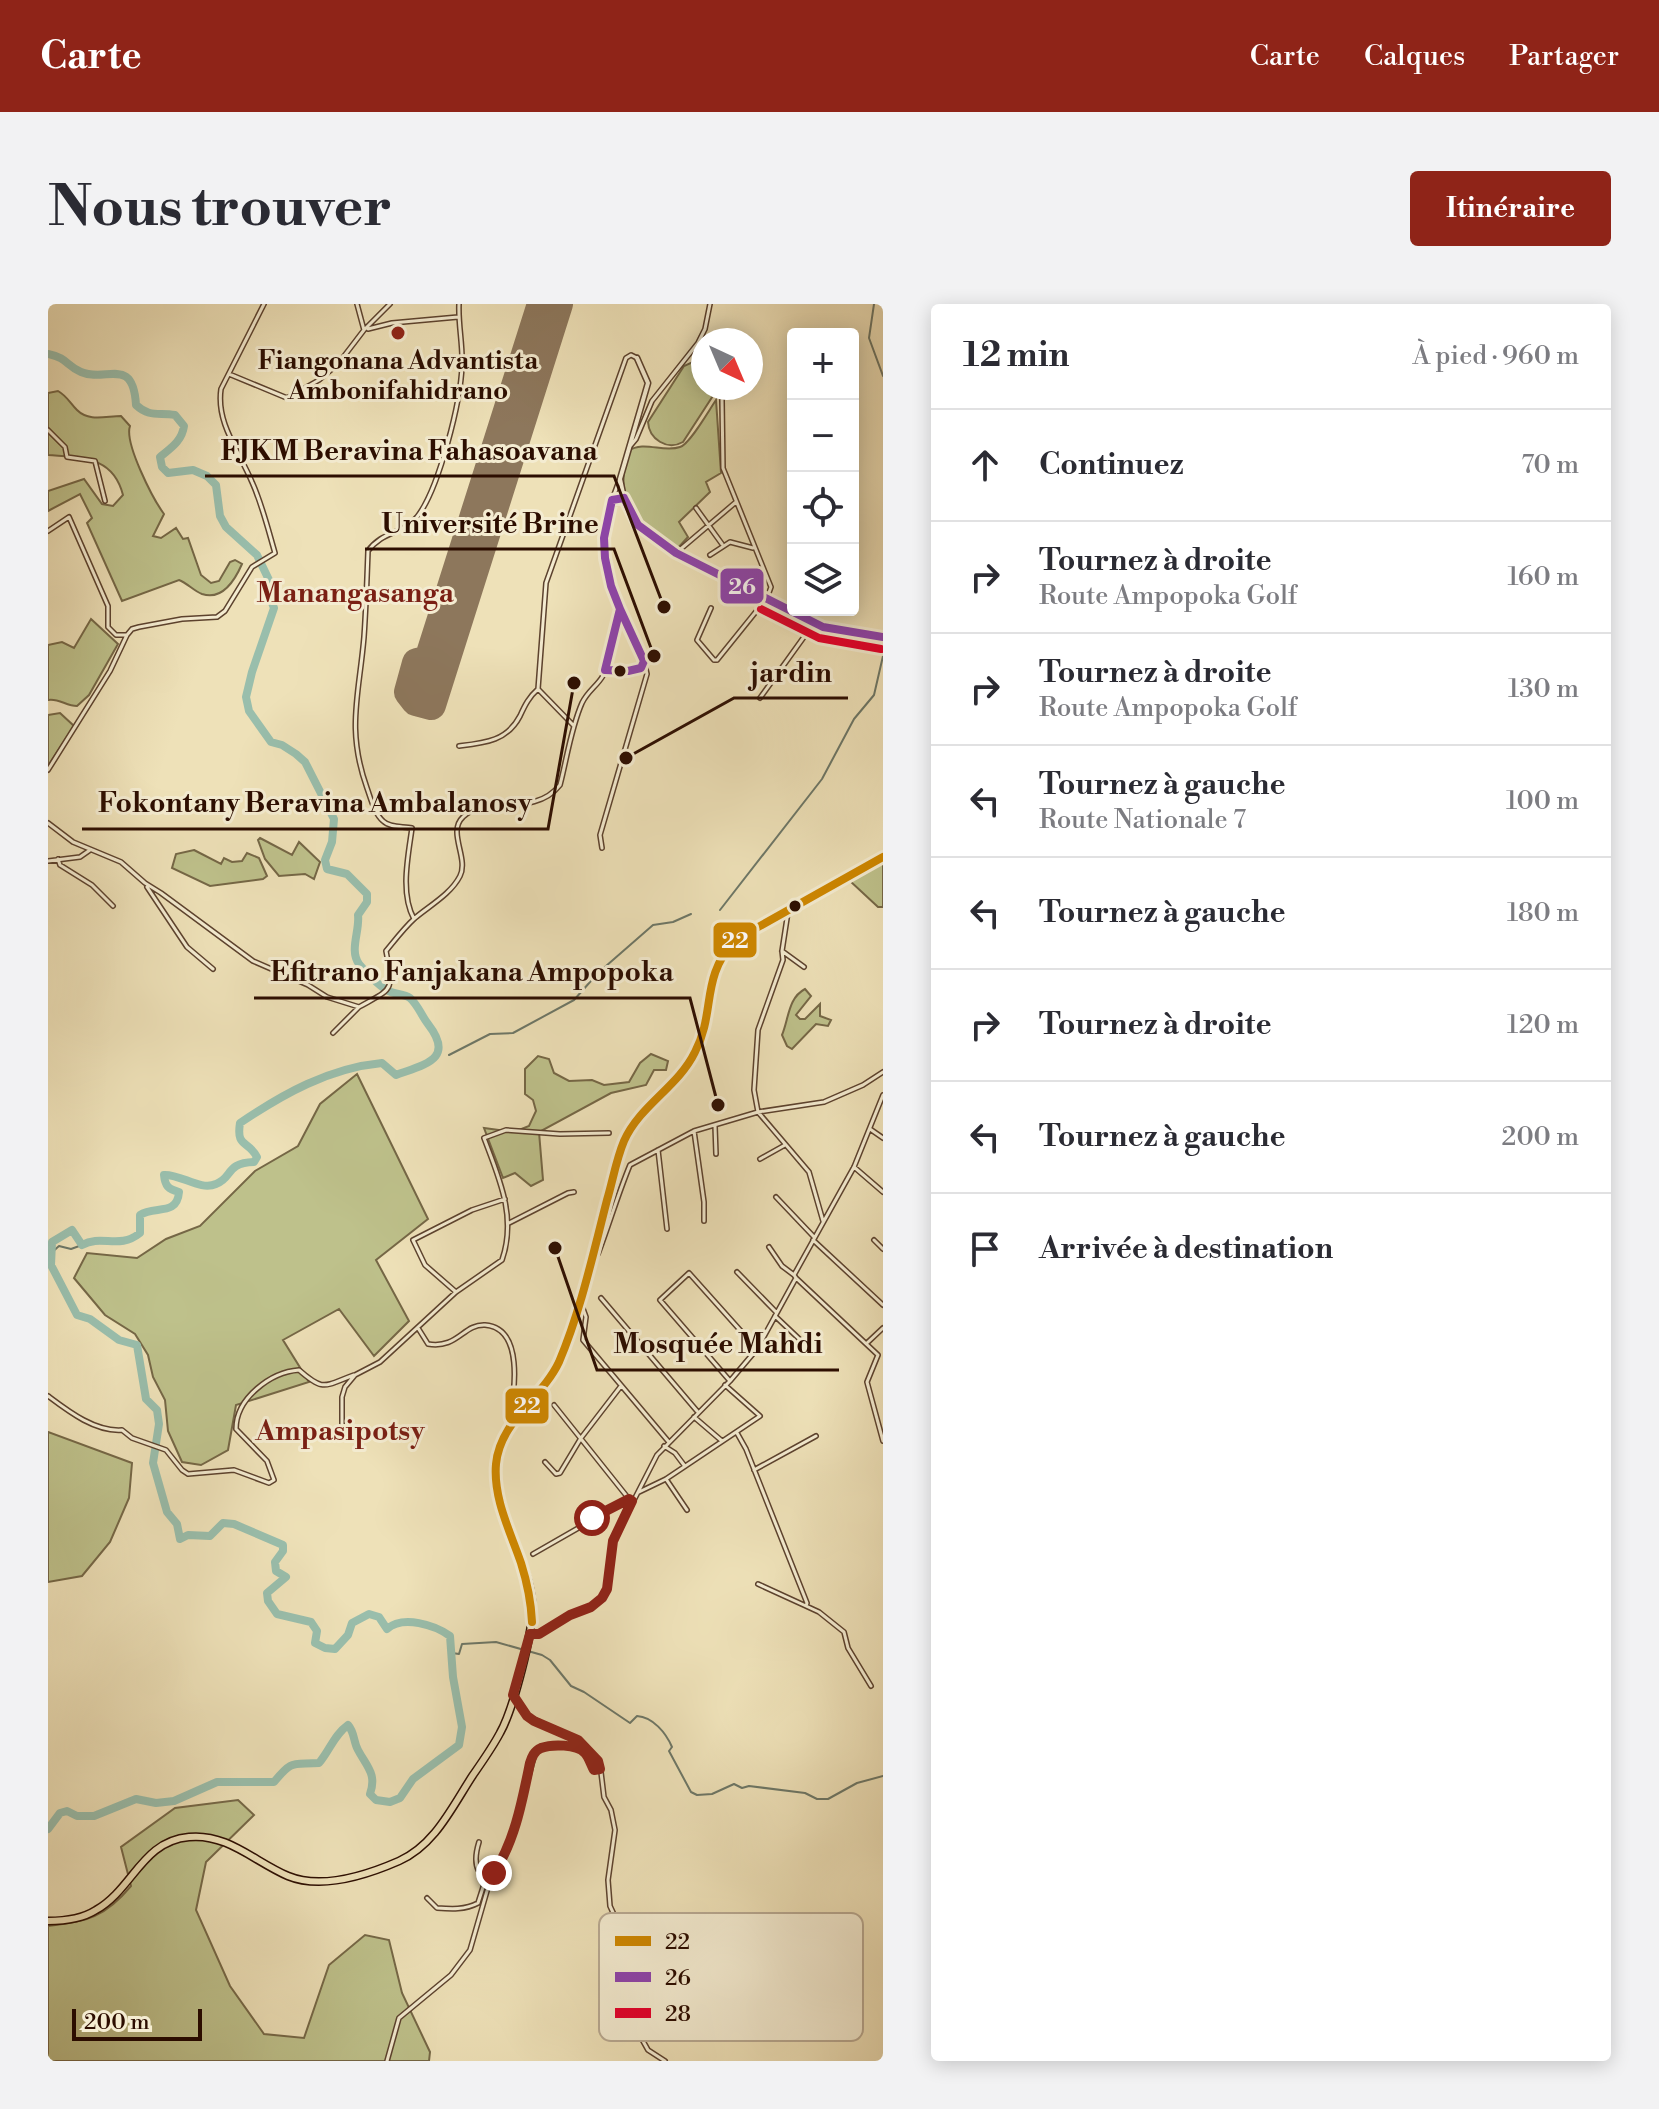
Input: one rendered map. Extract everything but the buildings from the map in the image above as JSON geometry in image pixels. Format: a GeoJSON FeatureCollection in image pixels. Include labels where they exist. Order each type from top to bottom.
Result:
{"type":"FeatureCollection","features":[{"type":"Feature","properties":{"kind":"main road"},"geometry":{"type":"LineString","coordinates":[[48,1921],[71,1920],[98,1910],[147,1856],[167,1842],[187,1837],[222,1841],[290,1877],[327,1882],[402,1860],[436,1832],[502,1731],[528,1646],[532,1602],[501,1502],[496,1477],[499,1451],[514,1420],[553,1373],[562,1356],[624,1142],[644,1109],[687,1067],[697,1049],[718,959],[735,940],[883,857]]}},
{"type":"Feature","properties":{"kind":"street"},"geometry":{"type":"LineString","coordinates":[[48,770],[110,671],[132,629],[182,619],[217,617],[225,611],[252,567],[275,553],[253,484],[222,421],[219,402],[221,389],[264,304]]}},
{"type":"Feature","properties":{"kind":"street"},"geometry":{"type":"LineString","coordinates":[[357,304],[364,330]]}},
{"type":"Feature","properties":{"kind":"street"},"geometry":{"type":"LineString","coordinates":[[414,919],[408,909],[406,884],[412,828],[391,826],[376,811],[359,760],[354,727],[364,635],[368,551],[376,540],[415,520],[432,495],[448,441],[462,366],[459,304]]}},
{"type":"Feature","properties":{"kind":"street"},"geometry":{"type":"LineString","coordinates":[[705,328],[710,304]]}},
{"type":"Feature","properties":{"kind":"street"},"geometry":{"type":"LineString","coordinates":[[229,374],[287,398],[319,380],[338,364],[364,330],[389,305]]}},
{"type":"Feature","properties":{"kind":"street"},"geometry":{"type":"LineString","coordinates":[[364,330],[392,323],[458,317]]}},
{"type":"Feature","properties":{"kind":"street"},"geometry":{"type":"LineString","coordinates":[[628,447],[636,439],[652,401],[691,353]]}},
{"type":"Feature","properties":{"kind":"street"},"geometry":{"type":"LineString","coordinates":[[459,746],[489,743],[504,735],[513,727],[529,697],[538,689],[546,583],[626,358],[631,355],[637,358],[648,383],[612,500],[603,541],[607,577],[647,674],[600,835],[602,848]]}},
{"type":"Feature","properties":{"kind":"street"},"geometry":{"type":"LineString","coordinates":[[711,608],[697,640],[711,658],[717,660],[767,598],[771,587],[723,468],[722,400]]}},
{"type":"Feature","properties":{"kind":"street"},"geometry":{"type":"LineString","coordinates":[[48,430],[65,447],[67,457],[95,461],[105,501]]}},
{"type":"Feature","properties":{"kind":"street"},"geometry":{"type":"LineString","coordinates":[[620,479],[624,498],[638,525],[676,553],[814,623],[839,631],[883,637]]}},
{"type":"Feature","properties":{"kind":"street"},"geometry":{"type":"LineString","coordinates":[[612,500],[624,498]]}},
{"type":"Feature","properties":{"kind":"street"},"geometry":{"type":"LineString","coordinates":[[676,553],[736,502]]}},
{"type":"Feature","properties":{"kind":"street"},"geometry":{"type":"LineString","coordinates":[[696,508],[723,545]]}},
{"type":"Feature","properties":{"kind":"street"},"geometry":{"type":"LineString","coordinates":[[48,531],[69,517],[108,606],[108,627],[116,635],[127,635]]}},
{"type":"Feature","properties":{"kind":"street"},"geometry":{"type":"LineString","coordinates":[[710,555],[730,542],[753,548]]}},
{"type":"Feature","properties":{"kind":"street"},"geometry":{"type":"LineString","coordinates":[[333,1033],[359,1007],[384,995],[390,984],[386,951],[414,919],[458,881],[463,869],[457,828],[460,819],[469,811],[511,806],[552,795],[560,785],[583,701],[598,685],[605,670],[621,607]]}},
{"type":"Feature","properties":{"kind":"street"},"geometry":{"type":"LineString","coordinates":[[760,698],[814,623]]}},
{"type":"Feature","properties":{"kind":"street"},"geometry":{"type":"LineString","coordinates":[[605,670],[635,670],[641,668],[644,661]]}},
{"type":"Feature","properties":{"kind":"street"},"geometry":{"type":"LineString","coordinates":[[538,689],[575,727]]}},
{"type":"Feature","properties":{"kind":"street"},"geometry":{"type":"LineString","coordinates":[[48,823],[73,842],[121,862],[253,961],[308,985],[327,997],[359,1007]]}},
{"type":"Feature","properties":{"kind":"street"},"geometry":{"type":"LineString","coordinates":[[48,861],[80,857],[91,849]]}},
{"type":"Feature","properties":{"kind":"street"},"geometry":{"type":"LineString","coordinates":[[58,859],[60,865],[92,885],[113,906]]}},
{"type":"Feature","properties":{"kind":"street"},"geometry":{"type":"LineString","coordinates":[[145,883],[187,947],[213,969]]}},
{"type":"Feature","properties":{"kind":"street"},"geometry":{"type":"LineString","coordinates":[[155,901],[161,893]]}},
{"type":"Feature","properties":{"kind":"street"},"geometry":{"type":"LineString","coordinates":[[788,912],[783,960],[758,1030],[753,1082],[758,1112],[812,1177],[823,1221]]}},
{"type":"Feature","properties":{"kind":"street"},"geometry":{"type":"LineString","coordinates":[[782,951],[804,967]]}},
{"type":"Feature","properties":{"kind":"street"},"geometry":{"type":"LineString","coordinates":[[592,1254],[598,1254],[605,1241],[606,1229],[630,1165],[694,1131],[758,1112],[824,1102],[863,1085],[883,1072]]}},
{"type":"Feature","properties":{"kind":"street"},"geometry":{"type":"LineString","coordinates":[[639,1492],[668,1441],[730,1381],[757,1349],[813,1238],[854,1167],[883,1095]]}},
{"type":"Feature","properties":{"kind":"street"},"geometry":{"type":"LineString","coordinates":[[715,1125],[716,1154]]}},
{"type":"Feature","properties":{"kind":"street"},"geometry":{"type":"LineString","coordinates":[[870,1128],[883,1138]]}},
{"type":"Feature","properties":{"kind":"street"},"geometry":{"type":"LineString","coordinates":[[48,1396],[83,1419],[112,1431],[122,1430],[132,1438],[166,1450],[188,1474],[234,1470],[269,1483],[274,1480],[267,1461],[236,1429],[236,1419],[259,1384],[299,1370],[316,1386],[355,1375],[380,1362],[456,1292],[502,1260],[509,1223],[508,1207],[484,1138],[506,1130],[560,1134],[609,1133]]}},
{"type":"Feature","properties":{"kind":"street"},"geometry":{"type":"LineString","coordinates":[[694,1131],[704,1221]]}},
{"type":"Feature","properties":{"kind":"street"},"geometry":{"type":"LineString","coordinates":[[760,1159],[785,1145]]}},
{"type":"Feature","properties":{"kind":"street"},"geometry":{"type":"LineString","coordinates":[[658,1150],[667,1229]]}},
{"type":"Feature","properties":{"kind":"street"},"geometry":{"type":"LineString","coordinates":[[854,1167],[883,1192]]}},
{"type":"Feature","properties":{"kind":"street"},"geometry":{"type":"LineString","coordinates":[[509,1223],[574,1192]]}},
{"type":"Feature","properties":{"kind":"street"},"geometry":{"type":"LineString","coordinates":[[776,1197],[813,1238],[883,1305]]}},
{"type":"Feature","properties":{"kind":"street"},"geometry":{"type":"LineString","coordinates":[[456,1292],[425,1265],[413,1240],[472,1210],[505,1199]]}},
{"type":"Feature","properties":{"kind":"street"},"geometry":{"type":"LineString","coordinates":[[874,1240],[883,1249]]}},
{"type":"Feature","properties":{"kind":"street"},"geometry":{"type":"LineString","coordinates":[[769,1247],[782,1266],[878,1355],[867,1382],[883,1441]]}},
{"type":"Feature","properties":{"kind":"street"},"geometry":{"type":"LineString","coordinates":[[737,1272],[812,1351]]}},
{"type":"Feature","properties":{"kind":"street"},"geometry":{"type":"LineString","coordinates":[[730,1381],[660,1300],[689,1273],[757,1349]]}},
{"type":"Feature","properties":{"kind":"street"},"geometry":{"type":"LineString","coordinates":[[601,1298],[697,1412]]}},
{"type":"Feature","properties":{"kind":"street"},"geometry":{"type":"LineString","coordinates":[[579,1302],[586,1317],[583,1340],[668,1441]]}},
{"type":"Feature","properties":{"kind":"street"},"geometry":{"type":"LineString","coordinates":[[418,1328],[428,1344],[442,1346],[469,1329],[484,1325],[507,1337],[516,1373],[509,1416],[514,1420]]}},
{"type":"Feature","properties":{"kind":"street"},"geometry":{"type":"LineString","coordinates":[[867,1343],[883,1328]]}},
{"type":"Feature","properties":{"kind":"street"},"geometry":{"type":"LineString","coordinates":[[342,1427],[342,1397],[345,1387],[355,1375]]}},
{"type":"Feature","properties":{"kind":"street"},"geometry":{"type":"LineString","coordinates":[[533,1554],[666,1479],[760,1416],[725,1385]]}},
{"type":"Feature","properties":{"kind":"street"},"geometry":{"type":"LineString","coordinates":[[545,1462],[556,1474],[560,1473],[581,1438],[621,1386]]}},
{"type":"Feature","properties":{"kind":"street"},"geometry":{"type":"LineString","coordinates":[[554,1405],[630,1500]]}},
{"type":"Feature","properties":{"kind":"street"},"geometry":{"type":"LineString","coordinates":[[694,1417],[722,1441]]}},
{"type":"Feature","properties":{"kind":"street"},"geometry":{"type":"LineString","coordinates":[[737,1433],[806,1606]]}},
{"type":"Feature","properties":{"kind":"street"},"geometry":{"type":"LineString","coordinates":[[754,1470],[816,1436]]}},
{"type":"Feature","properties":{"kind":"street"},"geometry":{"type":"LineString","coordinates":[[664,1446],[675,1453],[685,1466]]}},
{"type":"Feature","properties":{"kind":"street"},"geometry":{"type":"LineString","coordinates":[[666,1479],[687,1510]]}},
{"type":"Feature","properties":{"kind":"street"},"geometry":{"type":"LineString","coordinates":[[530,1634],[539,1634],[602,1598],[607,1589],[613,1541],[630,1500]]}},
{"type":"Feature","properties":{"kind":"street"},"geometry":{"type":"LineString","coordinates":[[758,1584],[819,1612],[844,1632],[848,1648],[871,1686]]}},
{"type":"Feature","properties":{"kind":"street"},"geometry":{"type":"LineString","coordinates":[[513,1695],[527,1716],[578,1740],[598,1761],[604,1797],[611,1810],[615,1830],[608,1880],[613,1913]]}},
{"type":"Feature","properties":{"kind":"street"},"geometry":{"type":"LineString","coordinates":[[387,2061],[399,2018],[451,1975],[470,1950],[494,1873],[513,1835],[535,1753],[540,1748],[571,1747],[585,1752],[594,1770],[600,1769]]}},
{"type":"Feature","properties":{"kind":"street"},"geometry":{"type":"LineString","coordinates":[[479,1842],[475,1860],[479,1873],[486,1878]]}},
{"type":"Feature","properties":{"kind":"street"},"geometry":{"type":"LineString","coordinates":[[427,1898],[437,1908],[474,1906],[478,1903],[486,1878],[494,1873]]}},
{"type":"Feature","properties":{"kind":"street"},"geometry":{"type":"LineString","coordinates":[[643,2041],[648,2050],[665,2061]]}},
{"type":"Feature","properties":{"kind":"green space"},"geometry":{"type":"Polygon","coordinates":[[[691,363],[691,400],[710,400],[683,442],[665,444],[655,438],[648,422],[684,366],[691,363]]]}},
{"type":"Feature","properties":{"kind":"green space"},"geometry":{"type":"Polygon","coordinates":[[[58,391],[82,414],[92,417],[121,416],[130,426],[135,457],[164,514],[153,536],[161,538],[176,528],[183,539],[188,538],[201,575],[211,583],[219,581],[230,562],[235,560],[242,564],[227,588],[216,595],[209,595],[199,593],[179,580],[122,601],[87,523],[92,518],[80,494],[48,511],[48,491],[84,479],[102,504],[113,506],[123,495],[118,482],[104,466],[84,459],[48,455],[48,393],[58,391]]]}},
{"type":"Feature","properties":{"kind":"green space"},"geometry":{"type":"Polygon","coordinates":[[[716,400],[721,473],[706,482],[710,492],[679,522],[688,537],[677,549],[648,530],[630,510],[623,485],[624,469],[628,451],[640,447],[680,447],[694,433],[716,400]]]}},
{"type":"Feature","properties":{"kind":"green space"},"geometry":{"type":"Polygon","coordinates":[[[91,619],[118,644],[89,695],[77,706],[48,700],[48,645],[62,642],[74,648],[91,619]]]}},
{"type":"Feature","properties":{"kind":"green space"},"geometry":{"type":"Polygon","coordinates":[[[60,713],[74,726],[48,766],[48,715],[60,713]]]}},
{"type":"Feature","properties":{"kind":"green space"},"geometry":{"type":"Polygon","coordinates":[[[260,838],[292,855],[299,842],[320,862],[314,879],[305,874],[279,876],[265,859],[258,840],[260,838]]]}},
{"type":"Feature","properties":{"kind":"green space"},"geometry":{"type":"Polygon","coordinates":[[[194,850],[221,864],[224,858],[232,862],[242,861],[247,853],[259,858],[267,876],[210,886],[172,868],[176,854],[194,850]]]}},
{"type":"Feature","properties":{"kind":"green space"},"geometry":{"type":"Polygon","coordinates":[[[883,863],[883,907],[878,907],[850,881],[883,863]]]}},
{"type":"Feature","properties":{"kind":"green space"},"geometry":{"type":"Polygon","coordinates":[[[805,989],[811,996],[796,1015],[805,1019],[820,1004],[820,1016],[831,1020],[828,1026],[816,1024],[792,1049],[782,1035],[792,1003],[805,989]]]}},
{"type":"Feature","properties":{"kind":"green space"},"geometry":{"type":"Polygon","coordinates":[[[651,1054],[668,1061],[666,1070],[654,1070],[646,1085],[611,1093],[539,1132],[543,1180],[531,1186],[515,1173],[503,1178],[484,1128],[514,1132],[529,1126],[536,1111],[533,1100],[525,1094],[525,1069],[538,1056],[549,1059],[554,1073],[569,1081],[592,1080],[604,1085],[629,1082],[640,1063],[651,1054]]]}},
{"type":"Feature","properties":{"kind":"green space"},"geometry":{"type":"Polygon","coordinates":[[[357,1074],[428,1219],[376,1260],[409,1321],[374,1356],[339,1309],[283,1340],[309,1382],[236,1405],[228,1450],[201,1465],[182,1462],[168,1431],[165,1400],[153,1377],[148,1355],[135,1334],[105,1315],[74,1278],[87,1253],[137,1258],[166,1239],[200,1226],[255,1171],[298,1146],[320,1104],[357,1074]]]}},
{"type":"Feature","properties":{"kind":"green space"},"geometry":{"type":"Polygon","coordinates":[[[48,1432],[132,1463],[129,1498],[110,1542],[82,1576],[48,1582],[48,1432]]]}},
{"type":"Feature","properties":{"kind":"green space"},"geometry":{"type":"Polygon","coordinates":[[[238,1800],[254,1815],[206,1862],[196,1910],[230,1986],[264,2034],[304,2038],[329,1965],[365,1935],[389,1940],[402,1993],[430,2052],[429,2061],[48,2061],[48,1926],[85,1920],[113,1905],[131,1886],[121,1847],[175,1808],[238,1800]]]}},
{"type":"Feature","properties":{"kind":"waterway"},"geometry":{"type":"LineString","coordinates":[[874,304],[869,338],[883,376]]}},
{"type":"Feature","properties":{"kind":"waterway"},"geometry":{"type":"LineString","coordinates":[[48,354],[90,375],[124,375],[130,380],[136,405],[141,409],[175,415],[184,426],[183,431],[175,444],[160,457],[162,467],[168,473],[193,470],[207,476],[216,485],[220,516],[226,527],[257,555],[269,580],[269,595],[274,608],[252,672],[246,697],[249,711],[271,742],[282,745],[305,762],[334,819],[332,842],[325,860],[327,869],[347,874],[367,894],[367,902],[358,915],[356,959],[384,988],[413,1001],[439,1045],[438,1053],[426,1063],[396,1075],[382,1063],[362,1066],[307,1084],[273,1102],[240,1123],[241,1140],[257,1157],[254,1162],[238,1165],[221,1181],[210,1186],[164,1175],[168,1186],[179,1192],[177,1200],[169,1208],[140,1215],[140,1233],[125,1240],[82,1245],[72,1230],[52,1242],[51,1265],[77,1315],[90,1319],[119,1340],[137,1345],[146,1399],[157,1410],[159,1424],[153,1463],[167,1512],[177,1524],[180,1539],[188,1535],[210,1536],[223,1523],[234,1524],[283,1545],[283,1551],[275,1562],[276,1571],[286,1577],[267,1593],[268,1601],[277,1614],[311,1622],[317,1631],[315,1643],[325,1648],[335,1649],[348,1635],[352,1623],[369,1614],[379,1617],[387,1629],[410,1622],[436,1628],[450,1636],[462,1727],[459,1745],[413,1779],[400,1798],[390,1802],[376,1800],[370,1794],[372,1776],[348,1725],[319,1763],[294,1765],[274,1782],[217,1782],[174,1801],[156,1803],[136,1799],[94,1816],[77,1816],[67,1811],[60,1813],[48,1829]]}},
{"type":"Feature","properties":{"kind":"waterway"},"geometry":{"type":"LineString","coordinates":[[720,910],[822,779],[854,719],[874,695],[883,656]]}},
{"type":"Feature","properties":{"kind":"waterway"},"geometry":{"type":"LineString","coordinates":[[449,1055],[490,1034],[513,1033],[574,1000],[598,973],[653,925],[673,922],[691,914]]}},
{"type":"Feature","properties":{"kind":"waterway"},"geometry":{"type":"LineString","coordinates":[[50,1254],[59,1246],[71,1249],[82,1245]]}},
{"type":"Feature","properties":{"kind":"waterway"},"geometry":{"type":"LineString","coordinates":[[452,1653],[459,1654],[462,1644],[496,1642],[542,1655],[550,1660],[571,1686],[630,1723],[637,1716],[643,1717],[663,1731],[672,1747],[669,1751],[691,1792],[697,1795],[712,1794],[734,1784],[742,1788],[749,1786],[805,1793],[817,1799],[828,1799],[857,1783],[883,1776]]}},
{"type":"Feature","properties":{"kind":"runway"},"geometry":{"type":"LineString","coordinates":[[542,304],[429,660],[417,663],[409,692],[416,701],[431,705],[558,304]]}},
{"type":"Feature","properties":{"kind":"transit line","name":"26"},"geometry":{"type":"LineString","coordinates":[[624,498],[638,525],[676,553],[823,627],[883,637]]}},
{"type":"Feature","properties":{"kind":"transit line","name":"26"},"geometry":{"type":"LineString","coordinates":[[620,609],[611,586],[604,538],[612,500],[624,498]]}},
{"type":"Feature","properties":{"kind":"transit line","name":"26"},"geometry":{"type":"LineString","coordinates":[[620,609],[644,661],[641,668],[605,670],[620,609]]}},
{"type":"Feature","properties":{"kind":"transit line","name":"28"},"geometry":{"type":"LineString","coordinates":[[761,609],[819,638],[881,649]]}},
{"type":"Feature","properties":{"kind":"transit line","name":"22"},"geometry":{"type":"LineString","coordinates":[[532,1622],[525,1577],[497,1489],[496,1464],[505,1435],[552,1375],[567,1342],[624,1141],[639,1117],[679,1076],[695,1052],[705,1023],[712,982],[724,954],[735,940],[883,857]]}},
{"type":"Feature","properties":{"kind":"place","name":"Fiangonana Advantista Ambonifahidrano"},"geometry":{"type":"Point","coordinates":[398,333]}},
{"type":"Feature","properties":{"kind":"place","name":"FJKM Beravina Fahasoavana"},"geometry":{"type":"Point","coordinates":[664,607]}},
{"type":"Feature","properties":{"kind":"place","name":"Université Brine"},"geometry":{"type":"Point","coordinates":[654,656]}},
{"type":"Feature","properties":{"kind":"place","name":"Fokontany Beravina Ambalanosy"},"geometry":{"type":"Point","coordinates":[574,683]}},
{"type":"Feature","properties":{"kind":"place","name":"jardin"},"geometry":{"type":"Point","coordinates":[626,758]}},
{"type":"Feature","properties":{"kind":"place","name":"Efitrano Fanjakana Ampopoka"},"geometry":{"type":"Point","coordinates":[718,1105]}},
{"type":"Feature","properties":{"kind":"place","name":"Mosquée Mahdi"},"geometry":{"type":"Point","coordinates":[555,1248]}},
{"type":"Feature","properties":{"kind":"district","name":"Manangasanga"},"geometry":{"type":"Point","coordinates":[355,593]}},
{"type":"Feature","properties":{"kind":"district","name":"Ampasipotsy"},"geometry":{"type":"Point","coordinates":[340,1431]}},
{"type":"Feature","properties":{"kind":"route"},"geometry":{"type":"LineString","coordinates":[[494,1873],[513,1835],[530,1763],[540,1748],[580,1749],[585,1752],[594,1770],[600,1769],[598,1761],[578,1740],[568,1733],[534,1721],[513,1695],[530,1634],[539,1634],[602,1598],[607,1589],[613,1541],[632,1501],[629,1499],[592,1518]]}}]}
